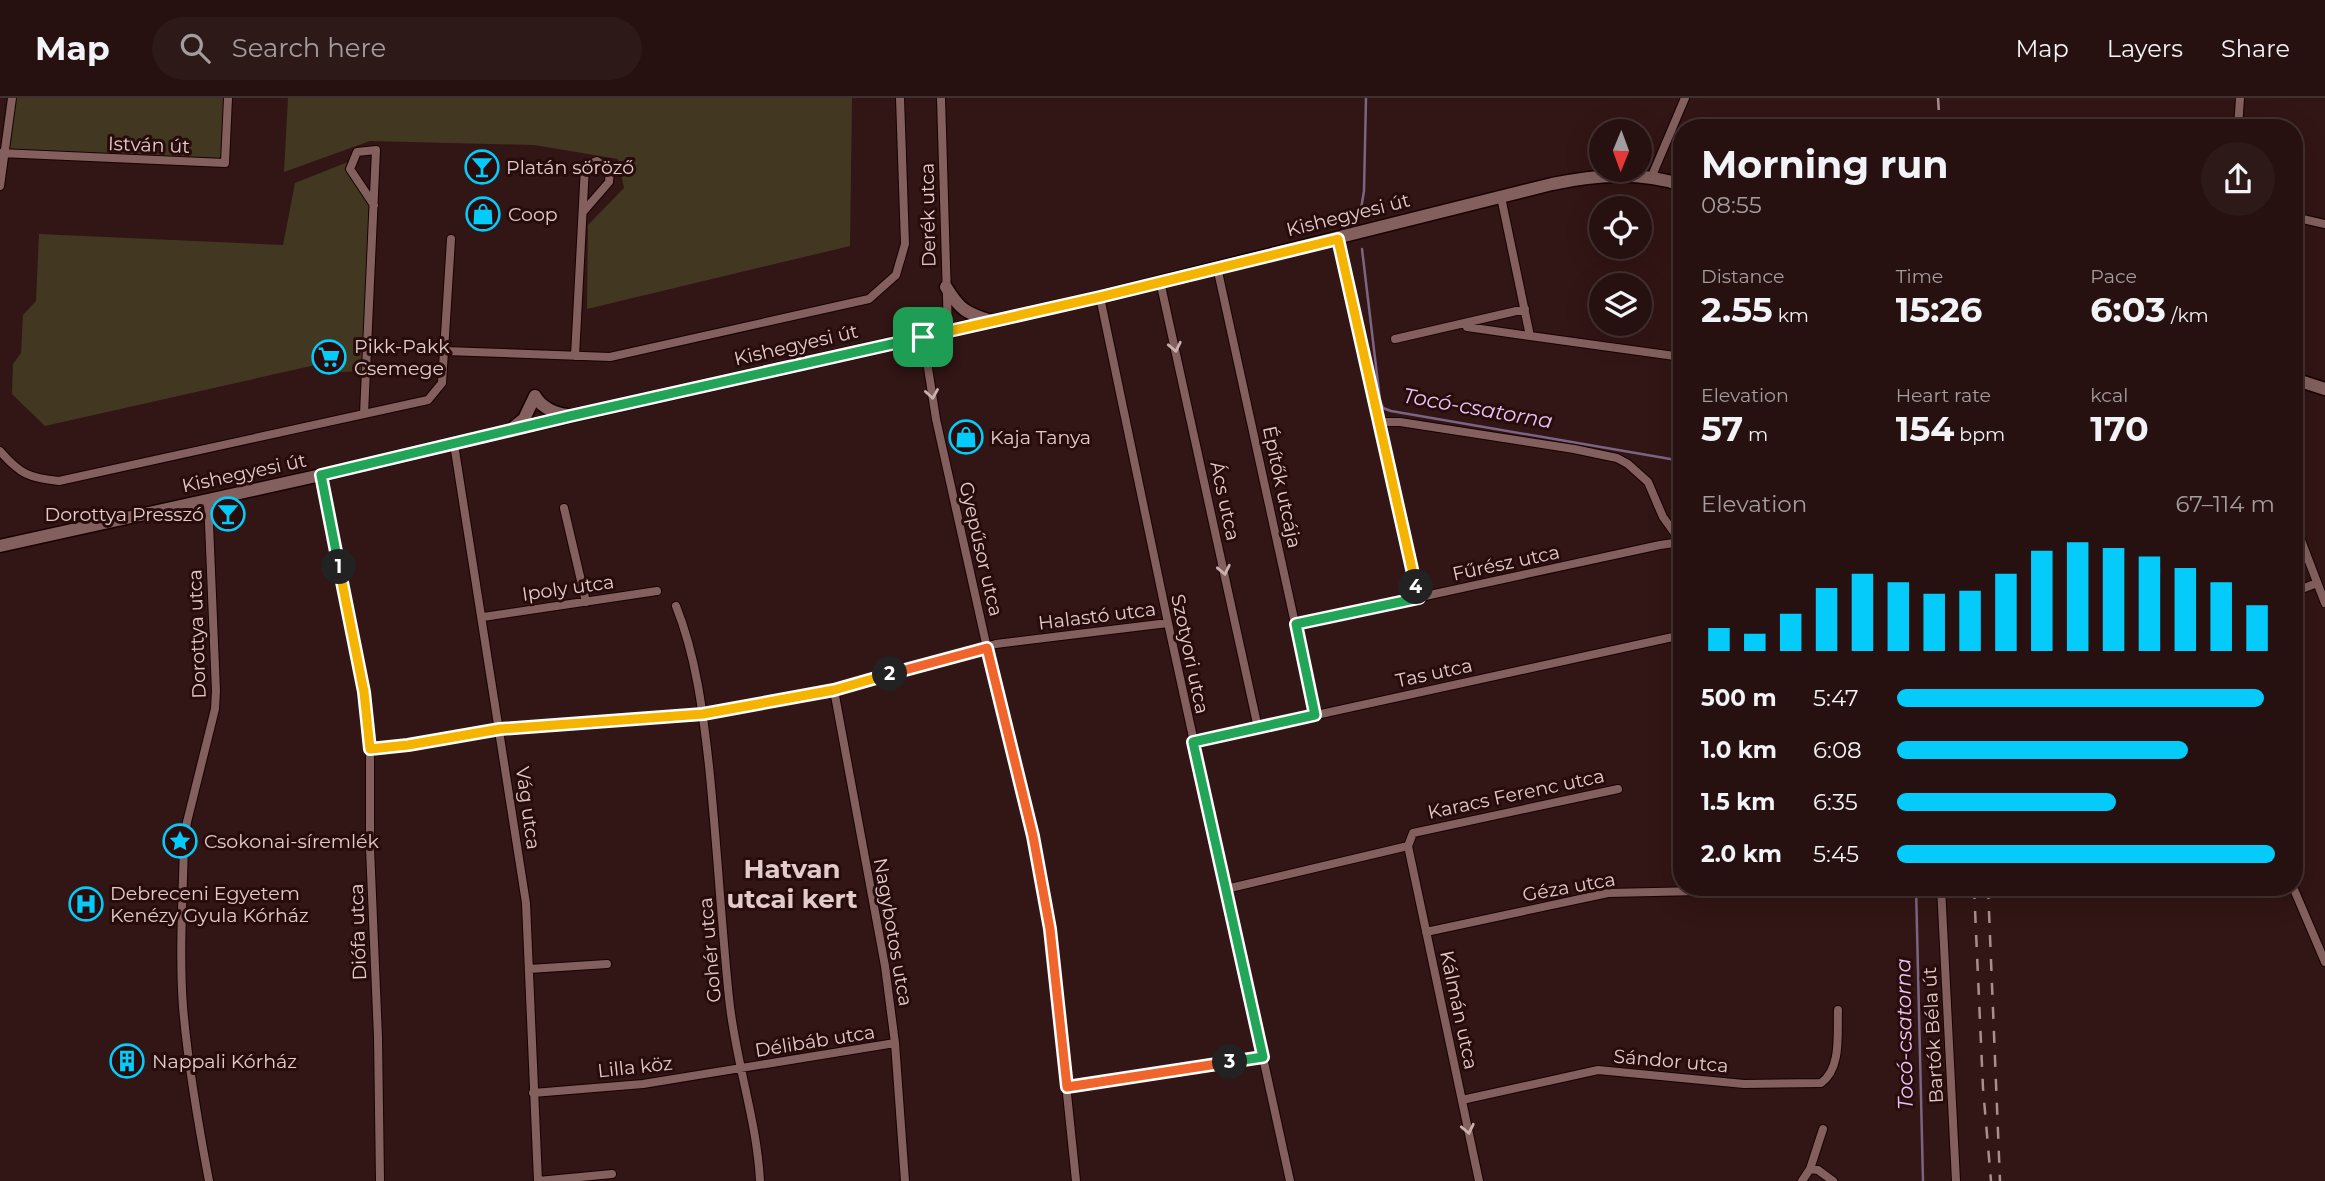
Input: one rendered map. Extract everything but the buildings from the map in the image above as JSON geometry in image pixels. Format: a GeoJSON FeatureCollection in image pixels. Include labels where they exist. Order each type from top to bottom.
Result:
{"type":"FeatureCollection","features":[{"type":"Feature","properties":{"kind":"street"},"geometry":{"type":"LineString","coordinates":[[0,186],[12,98]]}},
{"type":"Feature","properties":{"kind":"street","name":"István út"},"geometry":{"type":"LineString","coordinates":[[3,154],[225,163],[228,98]]}},
{"type":"Feature","properties":{"kind":"street","name":"Derék utca"},"geometry":{"type":"LineString","coordinates":[[879,290],[897,275],[905,244],[900,98]]}},
{"type":"Feature","properties":{"kind":"street","name":"Derék utca"},"geometry":{"type":"LineString","coordinates":[[941,98],[948,331]]}},
{"type":"Feature","properties":{"kind":"street"},"geometry":{"type":"LineString","coordinates":[[1676,119],[1685,98]]}},
{"type":"Feature","properties":{"kind":"street"},"geometry":{"type":"LineString","coordinates":[[2239,119],[2240,98]]}},
{"type":"Feature","properties":{"kind":"street"},"geometry":{"type":"LineString","coordinates":[[1652,175],[1673,126]]}},
{"type":"Feature","properties":{"kind":"street"},"geometry":{"type":"LineString","coordinates":[[364,414],[374,205],[376,150],[357,152],[350,169],[374,205]]}},
{"type":"Feature","properties":{"kind":"street"},"geometry":{"type":"LineString","coordinates":[[575,356],[584,166],[597,161],[610,170],[609,182],[583,212]]}},
{"type":"Feature","properties":{"kind":"street","name":"Kishegyesi út"},"geometry":{"type":"LineString","coordinates":[[0,546],[1100,297],[1589,177]]}},
{"type":"Feature","properties":{"kind":"street","name":"Kishegyesi út"},"geometry":{"type":"LineString","coordinates":[[1652,177],[1673,183]]}},
{"type":"Feature","properties":{"kind":"street"},"geometry":{"type":"LineString","coordinates":[[1501,197],[1530,335]]}},
{"type":"Feature","properties":{"kind":"street"},"geometry":{"type":"LineString","coordinates":[[2303,219],[2325,224]]}},
{"type":"Feature","properties":{"kind":"street","name":"Kishegyesi út"},"geometry":{"type":"LineString","coordinates":[[0,451],[22,473],[36,479],[59,481],[428,400],[442,383],[451,239]]}},
{"type":"Feature","properties":{"kind":"street"},"geometry":{"type":"LineString","coordinates":[[1338,239],[1419,598]]}},
{"type":"Feature","properties":{"kind":"street","name":"Építők utcája"},"geometry":{"type":"LineString","coordinates":[[1217,267],[1315,715]]}},
{"type":"Feature","properties":{"kind":"street","name":"Ács utca"},"geometry":{"type":"LineString","coordinates":[[1160,281],[1258,728]]}},
{"type":"Feature","properties":{"kind":"street"},"geometry":{"type":"LineString","coordinates":[[946,287],[963,311],[991,321]]}},
{"type":"Feature","properties":{"kind":"street","name":"Kishegyesi út"},"geometry":{"type":"LineString","coordinates":[[445,351],[610,358],[869,299],[879,290]]}},
{"type":"Feature","properties":{"kind":"street","name":"Szotyori utca"},"geometry":{"type":"LineString","coordinates":[[1100,297],[1193,742],[1290,1181]]}},
{"type":"Feature","properties":{"kind":"street"},"geometry":{"type":"LineString","coordinates":[[1395,339],[1461,326],[1525,309]]}},
{"type":"Feature","properties":{"kind":"street"},"geometry":{"type":"LineString","coordinates":[[1498,331],[1499,316]]}},
{"type":"Feature","properties":{"kind":"street"},"geometry":{"type":"LineString","coordinates":[[1461,326],[1673,356]]}},
{"type":"Feature","properties":{"kind":"street","name":"Gyepűsor utca"},"geometry":{"type":"LineString","coordinates":[[923,337],[936,419],[987,648],[1033,836],[1050,929],[1076,1181]]}},
{"type":"Feature","properties":{"kind":"street"},"geometry":{"type":"LineString","coordinates":[[1658,354],[1673,351]]}},
{"type":"Feature","properties":{"kind":"street"},"geometry":{"type":"LineString","coordinates":[[2303,382],[2325,389]]}},
{"type":"Feature","properties":{"kind":"street"},"geometry":{"type":"LineString","coordinates":[[509,430],[524,419],[535,396],[554,413],[570,416]]}},
{"type":"Feature","properties":{"kind":"street"},"geometry":{"type":"LineString","coordinates":[[1379,422],[1400,422],[1617,458],[1648,482],[1663,517],[1673,531]]}},
{"type":"Feature","properties":{"kind":"street","name":"Vág utca"},"geometry":{"type":"LineString","coordinates":[[454,443],[526,903],[538,1181]]}},
{"type":"Feature","properties":{"kind":"street","name":"Diófa utca"},"geometry":{"type":"LineString","coordinates":[[321,475],[364,692],[370,749],[370,848],[378,1037],[380,1181]]}},
{"type":"Feature","properties":{"kind":"street","name":"Dorottya utca"},"geometry":{"type":"LineString","coordinates":[[208,500],[216,691],[215,709],[184,841],[182,974],[191,1080],[209,1181]]}},
{"type":"Feature","properties":{"kind":"street"},"geometry":{"type":"LineString","coordinates":[[564,508],[586,602]]}},
{"type":"Feature","properties":{"kind":"street","name":"Fűrész utca"},"geometry":{"type":"LineString","coordinates":[[1296,624],[1673,545]]}},
{"type":"Feature","properties":{"kind":"street"},"geometry":{"type":"LineString","coordinates":[[2303,546],[2325,603]]}},
{"type":"Feature","properties":{"kind":"street"},"geometry":{"type":"LineString","coordinates":[[2303,588],[2317,583]]}},
{"type":"Feature","properties":{"kind":"street","name":"Ipoly utca"},"geometry":{"type":"LineString","coordinates":[[483,617],[657,591]]}},
{"type":"Feature","properties":{"kind":"street","name":"Gohér utca"},"geometry":{"type":"LineString","coordinates":[[676,606],[685,629],[703,714],[729,1000],[739,1069],[759,1158],[760,1181]]}},
{"type":"Feature","properties":{"kind":"street","name":"Halastó utca"},"geometry":{"type":"LineString","coordinates":[[370,749],[500,729],[703,714],[834,690],[996,645],[1168,623]]}},
{"type":"Feature","properties":{"kind":"street","name":"Tas utca"},"geometry":{"type":"LineString","coordinates":[[1193,742],[1673,637]]}},
{"type":"Feature","properties":{"kind":"street","name":"Nagybotos utca"},"geometry":{"type":"LineString","coordinates":[[834,690],[884,966],[895,1043],[905,1181]]}},
{"type":"Feature","properties":{"kind":"street","name":"Karacs Ferenc utca"},"geometry":{"type":"LineString","coordinates":[[1226,889],[1408,846],[1413,833],[1618,789]]}},
{"type":"Feature","properties":{"kind":"street","name":"Kálmán utca"},"geometry":{"type":"LineString","coordinates":[[1408,846],[1479,1181]]}},
{"type":"Feature","properties":{"kind":"street","name":"Géza utca"},"geometry":{"type":"LineString","coordinates":[[1426,932],[1608,893],[1673,892]]}},
{"type":"Feature","properties":{"kind":"street","name":"Bartók Béla út"},"geometry":{"type":"LineString","coordinates":[[1941,896],[1956,1181]]}},
{"type":"Feature","properties":{"kind":"street"},"geometry":{"type":"LineString","coordinates":[[2297,896],[2325,962]]}},
{"type":"Feature","properties":{"kind":"street"},"geometry":{"type":"LineString","coordinates":[[529,969],[607,964]]}},
{"type":"Feature","properties":{"kind":"street","name":"Sándor utca"},"geometry":{"type":"LineString","coordinates":[[1462,1100],[1598,1070],[1718,1082],[1821,1083],[1828,1078],[1836,1058],[1838,1010]]}},
{"type":"Feature","properties":{"kind":"street","name":"Délibáb utca"},"geometry":{"type":"LineString","coordinates":[[739,1069],[895,1043]]}},
{"type":"Feature","properties":{"kind":"street"},"geometry":{"type":"LineString","coordinates":[[1067,1087],[1263,1057]]}},
{"type":"Feature","properties":{"kind":"street","name":"Lilla köz"},"geometry":{"type":"LineString","coordinates":[[533,1093],[643,1084],[739,1069]]}},
{"type":"Feature","properties":{"kind":"street"},"geometry":{"type":"LineString","coordinates":[[1802,1181],[1810,1169],[1823,1129]]}},
{"type":"Feature","properties":{"kind":"street"},"geometry":{"type":"LineString","coordinates":[[1810,1169],[1818,1170],[1833,1181]]}},
{"type":"Feature","properties":{"kind":"street"},"geometry":{"type":"LineString","coordinates":[[538,1181],[612,1174]]}},
{"type":"Feature","properties":{"kind":"shaded area"},"geometry":{"type":"Polygon","coordinates":[[[12,98],[229,98],[225,163],[6,154],[12,98]]]}},
{"type":"Feature","properties":{"kind":"shaded area"},"geometry":{"type":"Polygon","coordinates":[[[288,98],[852,98],[850,246],[587,309],[588,225],[624,188],[618,159],[534,145],[370,141],[284,172],[288,98]]]}},
{"type":"Feature","properties":{"kind":"shaded area"},"geometry":{"type":"Polygon","coordinates":[[[353,160],[350,169],[374,205],[366,371],[340,372],[333,361],[45,426],[12,394],[13,364],[21,353],[23,315],[36,301],[39,234],[283,245],[295,183],[353,160]]]}},
{"type":"Feature","properties":{"kind":"waterway"},"geometry":{"type":"LineString","coordinates":[[1360,215],[1364,191],[1366,98]]}},
{"type":"Feature","properties":{"kind":"waterway","name":"Tocó-csatorna"},"geometry":{"type":"LineString","coordinates":[[1362,249],[1383,408],[1673,459]]}},
{"type":"Feature","properties":{"kind":"waterway","name":"Tocó-csatorna"},"geometry":{"type":"LineString","coordinates":[[1916,896],[1923,1181]]}},
{"type":"Feature","properties":{"kind":"railway"},"geometry":{"type":"LineString","coordinates":[[1938,98],[1939,119]]}},
{"type":"Feature","properties":{"kind":"railway"},"geometry":{"type":"LineString","coordinates":[[1974,896],[1983,1088],[1991,1181]]}},
{"type":"Feature","properties":{"kind":"railway"},"geometry":{"type":"LineString","coordinates":[[1988,896],[2000,1181]]}},
{"type":"Feature","properties":{"kind":"place","name":"Platán söröző"},"geometry":{"type":"Point","coordinates":[482,167]}},
{"type":"Feature","properties":{"kind":"place","name":"Coop"},"geometry":{"type":"Point","coordinates":[483,214]}},
{"type":"Feature","properties":{"kind":"place","name":"Pikk-Pakk Csemege"},"geometry":{"type":"Point","coordinates":[329,357]}},
{"type":"Feature","properties":{"kind":"place","name":"Kaja Tanya"},"geometry":{"type":"Point","coordinates":[966,437]}},
{"type":"Feature","properties":{"kind":"place","name":"Dorottya Presszó"},"geometry":{"type":"Point","coordinates":[228,514]}},
{"type":"Feature","properties":{"kind":"place","name":"Csokonai-síremlék"},"geometry":{"type":"Point","coordinates":[180,841]}},
{"type":"Feature","properties":{"kind":"place","name":"Debreceni Egyetem Kenézy Gyula Kórház"},"geometry":{"type":"Point","coordinates":[86,904]}},
{"type":"Feature","properties":{"kind":"place","name":"Nappali Kórház"},"geometry":{"type":"Point","coordinates":[127,1061]}},
{"type":"Feature","properties":{"kind":"district","name":"Hatvan utcai kert"},"geometry":{"type":"Point","coordinates":[792,884]}},
{"type":"Feature","properties":{"kind":"route"},"geometry":{"type":"LineString","coordinates":[[1338,239],[1419,598],[1296,624],[1315,715],[1193,742],[1263,1057],[1067,1087],[1050,929],[1033,836],[987,648],[834,690],[703,714],[500,729],[370,749],[364,692],[321,475],[923,337],[1338,239]]}}]}
